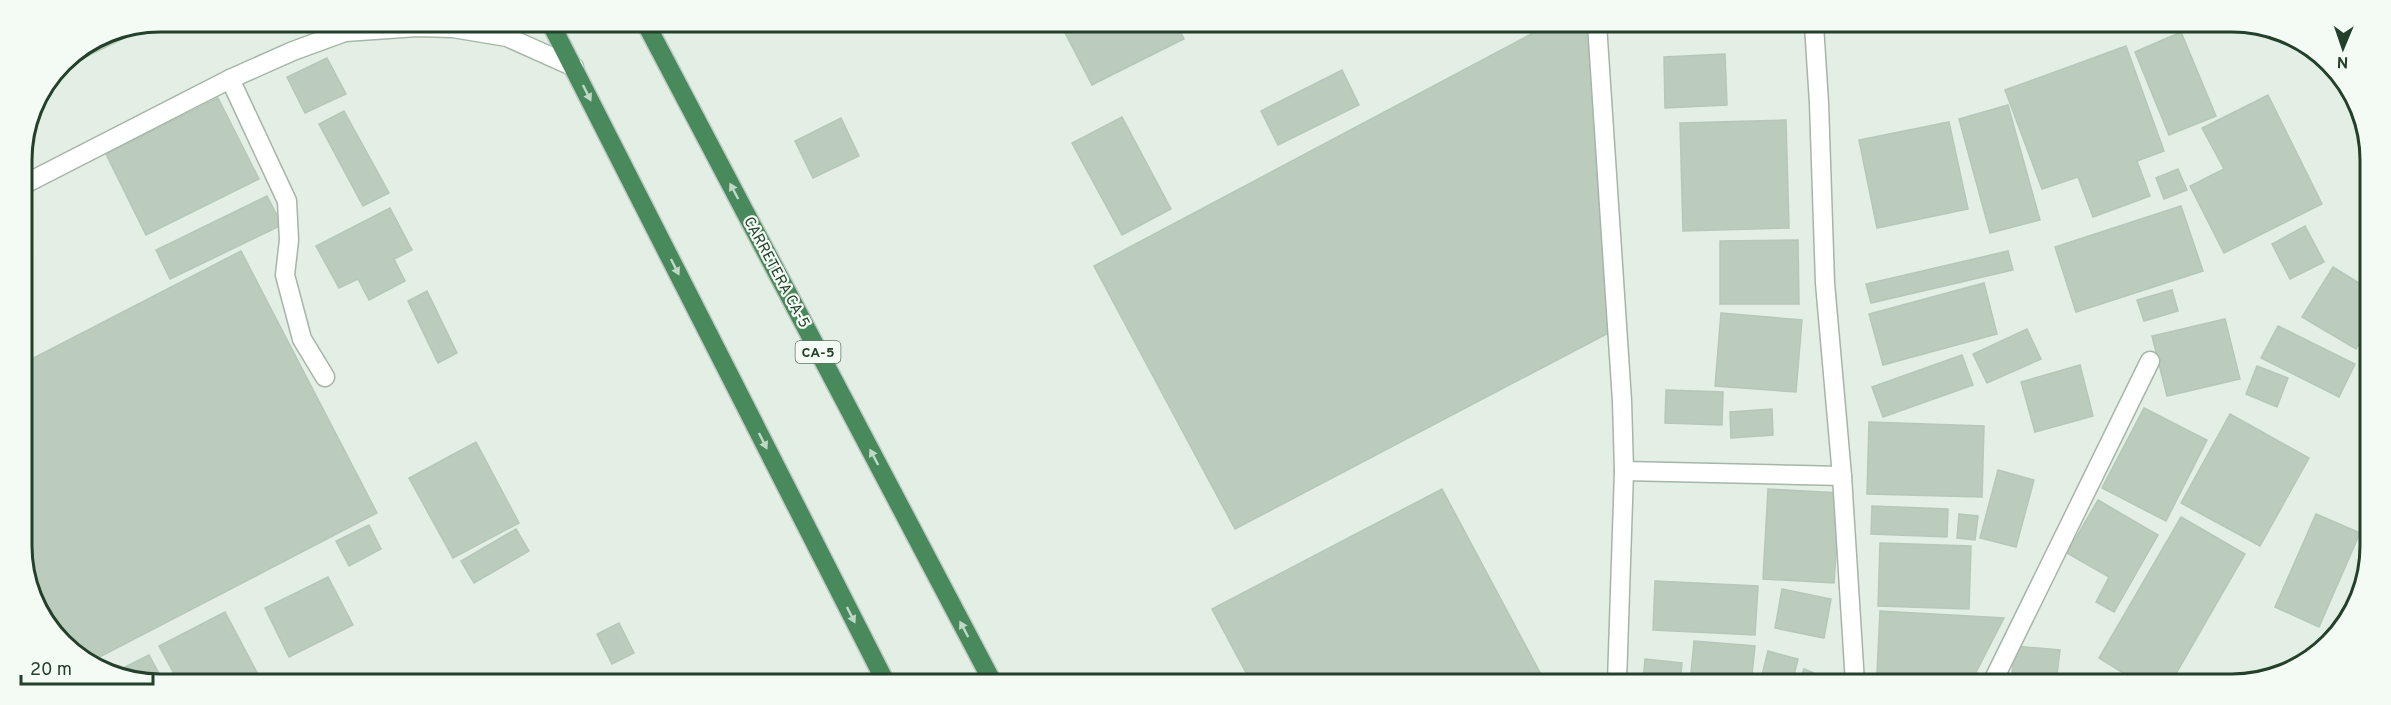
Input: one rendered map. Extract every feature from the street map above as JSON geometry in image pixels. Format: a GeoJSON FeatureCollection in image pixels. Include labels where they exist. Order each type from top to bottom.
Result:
{"type":"FeatureCollection","features":[{"type":"Feature","properties":{"kind":"highway"},"geometry":{"type":"LineString","coordinates":[[555,32],[881,674]]}},
{"type":"Feature","properties":{"kind":"highway","name":"CARRETERA CA-5"},"geometry":{"type":"LineString","coordinates":[[650,32],[988,674]]}},
{"type":"Feature","properties":{"kind":"street"},"geometry":{"type":"LineString","coordinates":[[32,180],[230,79],[337,32]]}},
{"type":"Feature","properties":{"kind":"street"},"geometry":{"type":"LineString","coordinates":[[477,32],[507,37],[574,67]]}},
{"type":"Feature","properties":{"kind":"street"},"geometry":{"type":"LineString","coordinates":[[1598,32],[1622,401],[1624,471],[1617,673]]}},
{"type":"Feature","properties":{"kind":"street"},"geometry":{"type":"LineString","coordinates":[[1814,32],[1825,283],[1842,476],[1854,673]]}},
{"type":"Feature","properties":{"kind":"street"},"geometry":{"type":"LineString","coordinates":[[230,79],[287,201],[289,240],[285,275],[302,339],[325,377]]}},
{"type":"Feature","properties":{"kind":"street"},"geometry":{"type":"LineString","coordinates":[[1997,673],[2150,361]]}},
{"type":"Feature","properties":{"kind":"street"},"geometry":{"type":"LineString","coordinates":[[1624,471],[1842,476]]}},
{"type":"Feature","properties":{"kind":"building"},"geometry":{"type":"Polygon","coordinates":[[[1065,32],[1180,32],[1184,39],[1092,85],[1065,32]]]}},
{"type":"Feature","properties":{"kind":"building"},"geometry":{"type":"Polygon","coordinates":[[[1535,32],[1589,32],[1616,329],[1235,529],[1094,266],[1535,32]]]}},
{"type":"Feature","properties":{"kind":"building"},"geometry":{"type":"Polygon","coordinates":[[[2181,32],[2216,116],[2169,135],[2135,52],[2181,32]]]}},
{"type":"Feature","properties":{"kind":"building"},"geometry":{"type":"Polygon","coordinates":[[[130,35],[79,60],[111,41],[130,35]]]}},
{"type":"Feature","properties":{"kind":"building"},"geometry":{"type":"Polygon","coordinates":[[[2126,46],[2164,151],[2137,161],[2150,196],[2093,217],[2078,177],[2042,189],[2005,90],[2126,46]]]}},
{"type":"Feature","properties":{"kind":"building"},"geometry":{"type":"Polygon","coordinates":[[[1725,54],[1727,105],[1665,108],[1664,57],[1725,54]]]}},
{"type":"Feature","properties":{"kind":"building"},"geometry":{"type":"Polygon","coordinates":[[[327,58],[346,94],[305,113],[287,77],[327,58]]]}},
{"type":"Feature","properties":{"kind":"building"},"geometry":{"type":"Polygon","coordinates":[[[1342,70],[1359,105],[1278,145],[1261,111],[1342,70]]]}},
{"type":"Feature","properties":{"kind":"building"},"geometry":{"type":"Polygon","coordinates":[[[2268,95],[2322,204],[2224,253],[2190,186],[2224,169],[2202,128],[2268,95]]]}},
{"type":"Feature","properties":{"kind":"building"},"geometry":{"type":"Polygon","coordinates":[[[218,98],[259,179],[146,235],[106,154],[218,98]]]}},
{"type":"Feature","properties":{"kind":"building"},"geometry":{"type":"Polygon","coordinates":[[[2008,105],[2040,220],[1990,233],[1959,119],[2008,105]]]}},
{"type":"Feature","properties":{"kind":"building"},"geometry":{"type":"Polygon","coordinates":[[[344,111],[389,193],[363,206],[319,124],[344,111]]]}},
{"type":"Feature","properties":{"kind":"building"},"geometry":{"type":"Polygon","coordinates":[[[1122,117],[1171,209],[1122,235],[1072,143],[1122,117]]]}},
{"type":"Feature","properties":{"kind":"building"},"geometry":{"type":"Polygon","coordinates":[[[841,118],[859,156],[813,178],[795,141],[841,118]]]}},
{"type":"Feature","properties":{"kind":"building"},"geometry":{"type":"Polygon","coordinates":[[[1786,120],[1789,228],[1683,231],[1680,123],[1786,120]]]}},
{"type":"Feature","properties":{"kind":"building"},"geometry":{"type":"Polygon","coordinates":[[[1949,122],[1968,209],[1877,228],[1859,140],[1949,122]]]}},
{"type":"Feature","properties":{"kind":"building"},"geometry":{"type":"Polygon","coordinates":[[[2178,169],[2187,190],[2164,199],[2156,178],[2178,169]]]}},
{"type":"Feature","properties":{"kind":"building"},"geometry":{"type":"Polygon","coordinates":[[[267,196],[282,225],[170,279],[156,250],[267,196]]]}},
{"type":"Feature","properties":{"kind":"building"},"geometry":{"type":"Polygon","coordinates":[[[2181,206],[2203,271],[2076,312],[2055,247],[2181,206]]]}},
{"type":"Feature","properties":{"kind":"building"},"geometry":{"type":"Polygon","coordinates":[[[390,208],[412,250],[394,259],[405,281],[369,300],[358,279],[339,288],[316,246],[390,208]]]}},
{"type":"Feature","properties":{"kind":"building"},"geometry":{"type":"Polygon","coordinates":[[[2305,226],[2324,262],[2290,279],[2272,244],[2305,226]]]}},
{"type":"Feature","properties":{"kind":"building"},"geometry":{"type":"Polygon","coordinates":[[[1798,240],[1799,304],[1720,304],[1720,241],[1798,240]]]}},
{"type":"Feature","properties":{"kind":"building"},"geometry":{"type":"Polygon","coordinates":[[[241,251],[377,513],[99,657],[82,647],[63,630],[45,602],[34,570],[32,553],[32,359],[241,251]]]}},
{"type":"Feature","properties":{"kind":"building"},"geometry":{"type":"Polygon","coordinates":[[[2008,251],[2013,270],[1871,303],[1866,284],[2008,251]]]}},
{"type":"Feature","properties":{"kind":"building"},"geometry":{"type":"Polygon","coordinates":[[[2333,267],[2360,284],[2360,342],[2356,349],[2302,317],[2333,267]]]}},
{"type":"Feature","properties":{"kind":"building"},"geometry":{"type":"Polygon","coordinates":[[[1984,283],[1997,334],[1883,365],[1869,314],[1984,283]]]}},
{"type":"Feature","properties":{"kind":"building"},"geometry":{"type":"Polygon","coordinates":[[[2172,290],[2178,311],[2144,321],[2137,300],[2172,290]]]}},
{"type":"Feature","properties":{"kind":"building"},"geometry":{"type":"Polygon","coordinates":[[[427,291],[457,353],[438,363],[408,301],[427,291]]]}},
{"type":"Feature","properties":{"kind":"building"},"geometry":{"type":"Polygon","coordinates":[[[1721,313],[1802,320],[1796,392],[1715,386],[1721,313]]]}},
{"type":"Feature","properties":{"kind":"building"},"geometry":{"type":"Polygon","coordinates":[[[2225,319],[2240,379],[2167,396],[2152,336],[2225,319]]]}},
{"type":"Feature","properties":{"kind":"building"},"geometry":{"type":"Polygon","coordinates":[[[2278,326],[2355,364],[2339,397],[2261,358],[2278,326]]]}},
{"type":"Feature","properties":{"kind":"building"},"geometry":{"type":"Polygon","coordinates":[[[2027,329],[2041,359],[1987,383],[1973,354],[2027,329]]]}},
{"type":"Feature","properties":{"kind":"building"},"geometry":{"type":"Polygon","coordinates":[[[1962,355],[1973,385],[1883,417],[1872,387],[1962,355]]]}},
{"type":"Feature","properties":{"kind":"building"},"geometry":{"type":"Polygon","coordinates":[[[2080,365],[2093,416],[2035,432],[2021,382],[2080,365]]]}},
{"type":"Feature","properties":{"kind":"building"},"geometry":{"type":"Polygon","coordinates":[[[2257,366],[2288,378],[2277,407],[2246,394],[2257,366]]]}},
{"type":"Feature","properties":{"kind":"building"},"geometry":{"type":"Polygon","coordinates":[[[1666,390],[1723,392],[1722,425],[1665,423],[1666,390]]]}},
{"type":"Feature","properties":{"kind":"building"},"geometry":{"type":"Polygon","coordinates":[[[2144,408],[2207,440],[2166,521],[2102,488],[2144,408]]]}},
{"type":"Feature","properties":{"kind":"building"},"geometry":{"type":"Polygon","coordinates":[[[1772,409],[1773,435],[1731,438],[1730,412],[1772,409]]]}},
{"type":"Feature","properties":{"kind":"building"},"geometry":{"type":"Polygon","coordinates":[[[2230,414],[2309,458],[2260,546],[2181,503],[2230,414]]]}},
{"type":"Feature","properties":{"kind":"building"},"geometry":{"type":"Polygon","coordinates":[[[1869,422],[1984,426],[1982,497],[1867,494],[1869,422]]]}},
{"type":"Feature","properties":{"kind":"building"},"geometry":{"type":"Polygon","coordinates":[[[476,442],[519,523],[453,558],[409,478],[476,442]]]}},
{"type":"Feature","properties":{"kind":"building"},"geometry":{"type":"Polygon","coordinates":[[[1998,470],[2034,480],[2016,547],[1980,538],[1998,470]]]}},
{"type":"Feature","properties":{"kind":"building"},"geometry":{"type":"Polygon","coordinates":[[[1442,489],[1540,673],[1246,673],[1212,609],[1442,489]]]}},
{"type":"Feature","properties":{"kind":"building"},"geometry":{"type":"Polygon","coordinates":[[[1768,489],[1840,493],[1834,583],[1763,579],[1768,489]]]}},
{"type":"Feature","properties":{"kind":"building"},"geometry":{"type":"Polygon","coordinates":[[[2098,500],[2158,535],[2114,612],[2096,602],[2109,577],[2067,553],[2098,500]]]}},
{"type":"Feature","properties":{"kind":"building"},"geometry":{"type":"Polygon","coordinates":[[[1872,506],[1948,509],[1947,537],[1871,534],[1872,506]]]}},
{"type":"Feature","properties":{"kind":"building"},"geometry":{"type":"Polygon","coordinates":[[[1959,514],[1978,516],[1975,540],[1957,538],[1959,514]]]}},
{"type":"Feature","properties":{"kind":"building"},"geometry":{"type":"Polygon","coordinates":[[[2316,514],[2360,533],[2319,627],[2275,607],[2316,514]]]}},
{"type":"Feature","properties":{"kind":"building"},"geometry":{"type":"Polygon","coordinates":[[[2181,517],[2245,554],[2176,673],[2123,673],[2099,658],[2181,517]]]}},
{"type":"Feature","properties":{"kind":"building"},"geometry":{"type":"Polygon","coordinates":[[[369,525],[381,549],[349,566],[336,541],[369,525]]]}},
{"type":"Feature","properties":{"kind":"building"},"geometry":{"type":"Polygon","coordinates":[[[516,529],[529,551],[474,583],[461,561],[516,529]]]}},
{"type":"Feature","properties":{"kind":"building"},"geometry":{"type":"Polygon","coordinates":[[[1880,543],[1971,546],[1969,609],[1878,606],[1880,543]]]}},
{"type":"Feature","properties":{"kind":"building"},"geometry":{"type":"Polygon","coordinates":[[[328,577],[353,625],[289,657],[265,608],[328,577]]]}},
{"type":"Feature","properties":{"kind":"building"},"geometry":{"type":"Polygon","coordinates":[[[1655,581],[1758,586],[1755,635],[1653,630],[1655,581]]]}},
{"type":"Feature","properties":{"kind":"building"},"geometry":{"type":"Polygon","coordinates":[[[1782,589],[1831,599],[1824,638],[1775,628],[1782,589]]]}},
{"type":"Feature","properties":{"kind":"building"},"geometry":{"type":"Polygon","coordinates":[[[1880,611],[2004,618],[1976,673],[1877,673],[1880,611]]]}},
{"type":"Feature","properties":{"kind":"building"},"geometry":{"type":"Polygon","coordinates":[[[225,612],[258,674],[174,674],[159,646],[225,612]]]}},
{"type":"Feature","properties":{"kind":"building"},"geometry":{"type":"Polygon","coordinates":[[[619,623],[634,653],[612,664],[597,634],[619,623]]]}},
{"type":"Feature","properties":{"kind":"building"},"geometry":{"type":"Polygon","coordinates":[[[1694,641],[1755,646],[1752,673],[1691,673],[1694,641]]]}},
{"type":"Feature","properties":{"kind":"building"},"geometry":{"type":"Polygon","coordinates":[[[2015,646],[2060,650],[2057,673],[2012,673],[2015,646]]]}},
{"type":"Feature","properties":{"kind":"building"},"geometry":{"type":"Polygon","coordinates":[[[1768,651],[1798,659],[1794,673],[1762,673],[1768,651]]]}},
{"type":"Feature","properties":{"kind":"building"},"geometry":{"type":"Polygon","coordinates":[[[149,655],[159,674],[143,672],[123,668],[149,655]]]}},
{"type":"Feature","properties":{"kind":"building"},"geometry":{"type":"Polygon","coordinates":[[[1645,659],[1682,663],[1681,673],[1644,673],[1645,659]]]}},
{"type":"Feature","properties":{"kind":"building"},"geometry":{"type":"Polygon","coordinates":[[[1804,669],[1814,673],[1802,673],[1804,669]]]}}]}
